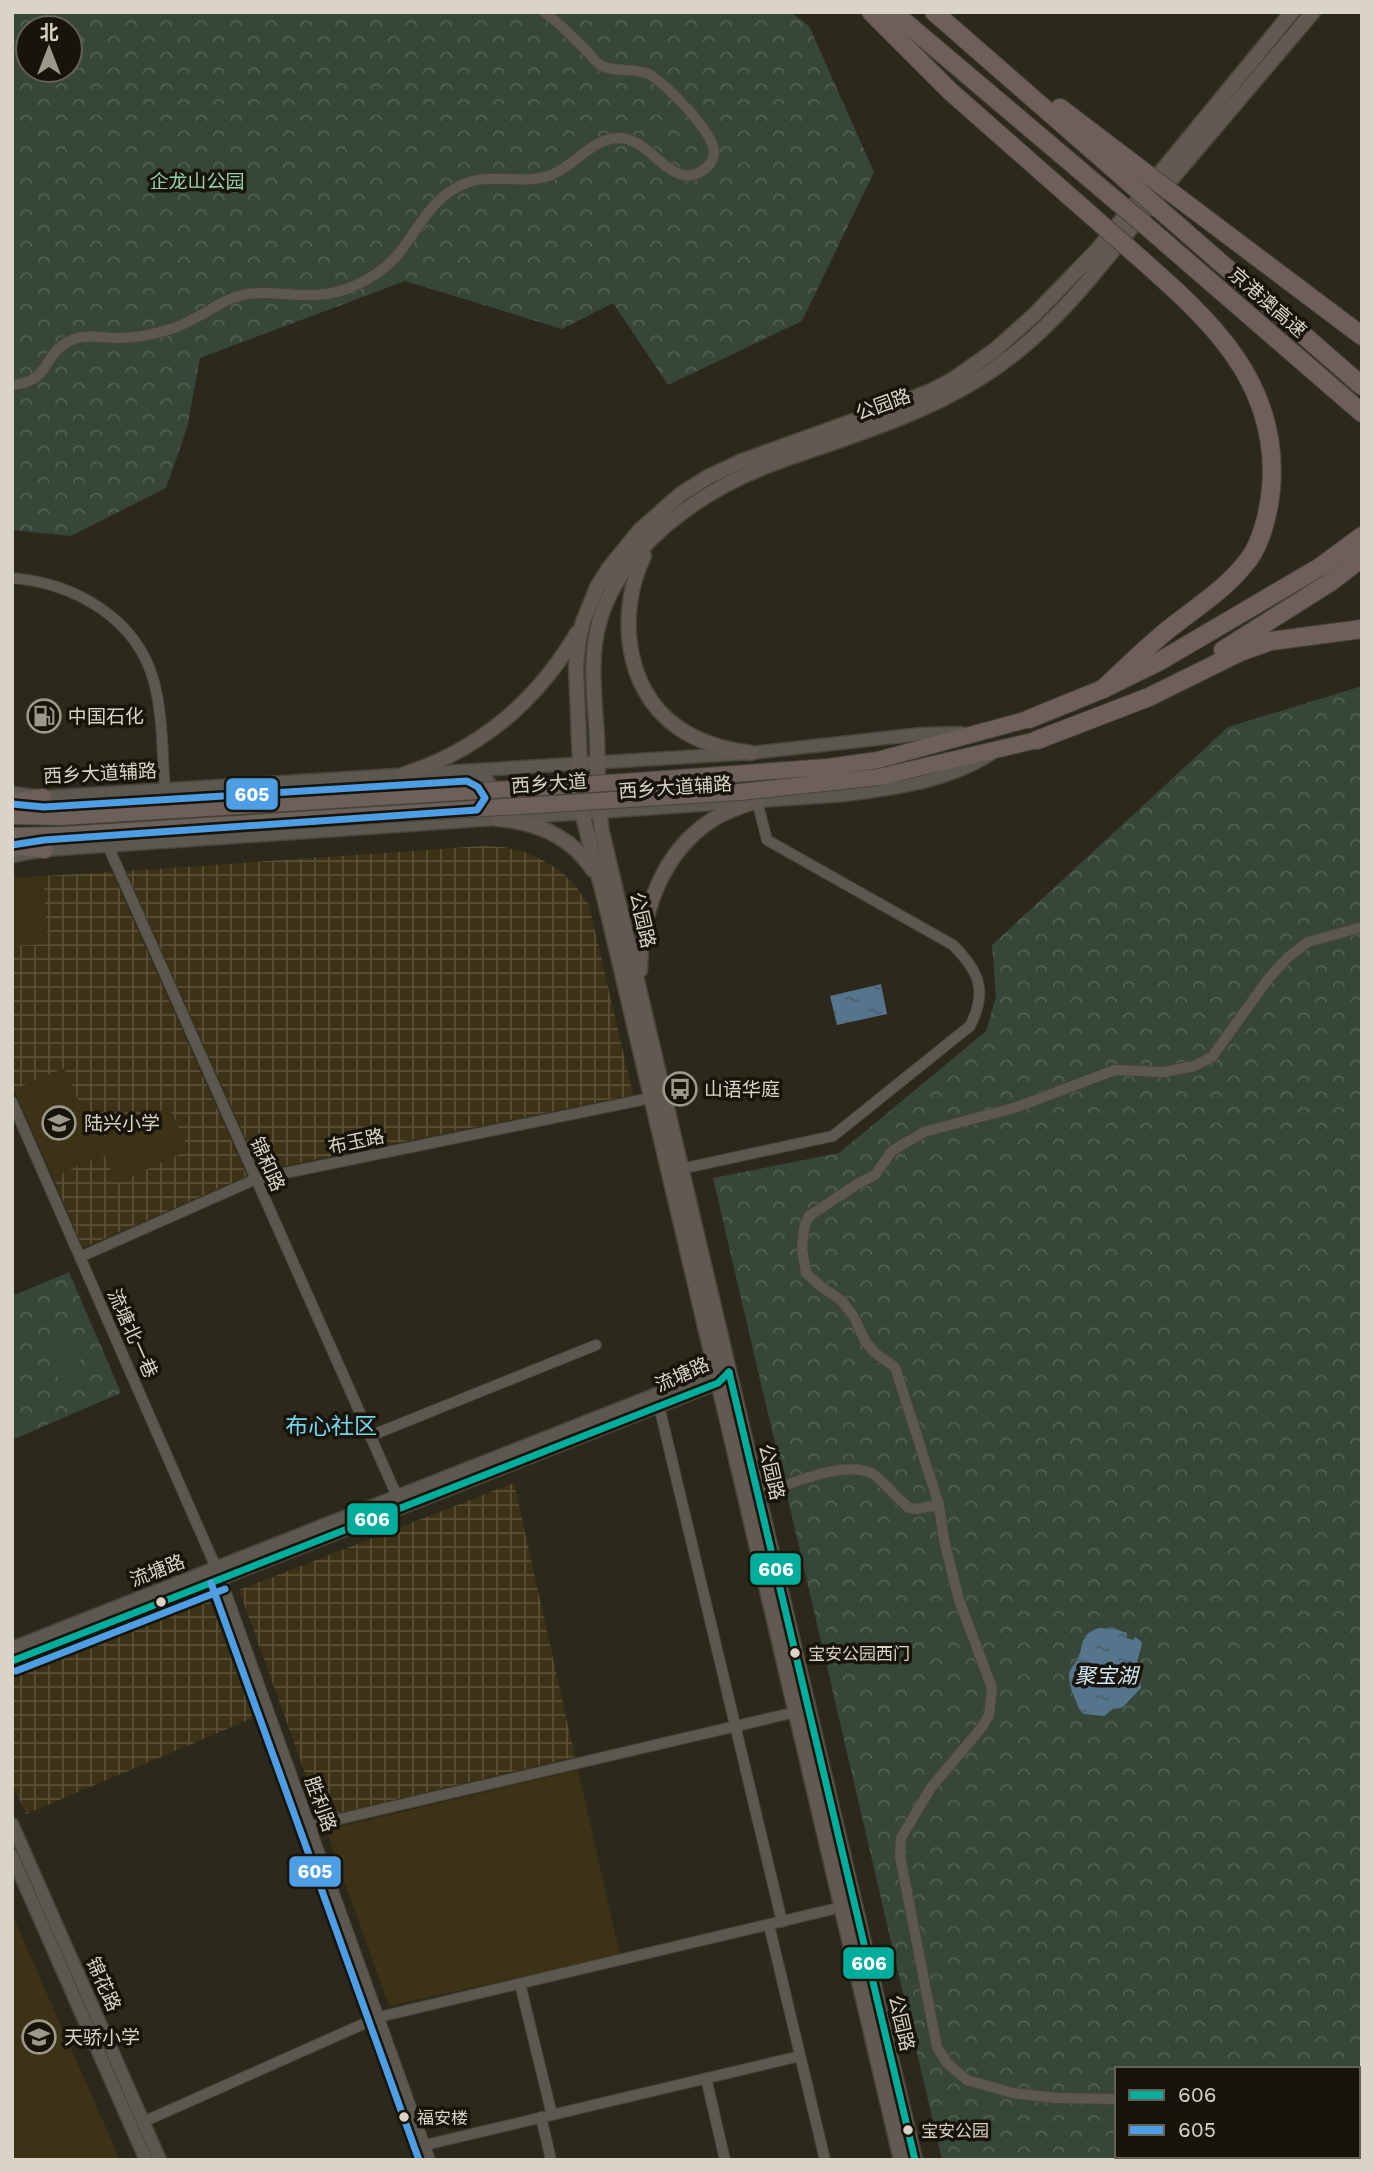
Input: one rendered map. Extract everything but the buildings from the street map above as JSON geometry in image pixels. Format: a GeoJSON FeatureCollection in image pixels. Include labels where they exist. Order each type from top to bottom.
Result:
{"type":"FeatureCollection","features":[{"type":"Feature","properties":{"kind":"highway"},"geometry":{"type":"LineString","coordinates":[[871,12],[951,92],[1181,294],[1233,351],[1252,381],[1263,408],[1273,474],[1270,501],[1251,557],[1230,582],[1172,626],[1103,689]]}},
{"type":"Feature","properties":{"kind":"highway","name":"京港澳高速"},"geometry":{"type":"LineString","coordinates":[[893,12],[1362,413]]}},
{"type":"Feature","properties":{"kind":"highway"},"geometry":{"type":"LineString","coordinates":[[934,12],[995,65],[1129,171],[1172,193],[1362,336]]}},
{"type":"Feature","properties":{"kind":"highway","name":"京港澳高速"},"geometry":{"type":"LineString","coordinates":[[1129,171],[1158,208],[1362,386]]}},
{"type":"Feature","properties":{"kind":"highway"},"geometry":{"type":"LineString","coordinates":[[1029,719],[1103,689],[1160,661],[1320,567],[1362,536]]}},
{"type":"Feature","properties":{"kind":"highway"},"geometry":{"type":"LineString","coordinates":[[1149,697],[1329,583],[1362,558]]}},
{"type":"Feature","properties":{"kind":"highway"},"geometry":{"type":"LineString","coordinates":[[1037,740],[1149,697],[1240,652],[1271,641],[1362,629]]}},
{"type":"Feature","properties":{"kind":"main road","name":"公园路"},"geometry":{"type":"LineString","coordinates":[[675,1170],[651,1098],[582,813],[576,666],[583,622],[597,587],[624,548],[652,517],[693,486],[742,461],[931,391],[972,366],[1015,333],[1098,249],[1292,12]]}},
{"type":"Feature","properties":{"kind":"main road","name":"公园路"},"geometry":{"type":"LineString","coordinates":[[915,2160],[796,1712],[675,1170],[639,989],[602,832],[594,654],[598,628],[606,605],[620,580],[652,540],[690,506],[731,481],[926,408],[975,383],[1034,338],[1081,290],[1313,12]]}},
{"type":"Feature","properties":{"kind":"main road"},"geometry":{"type":"LineString","coordinates":[[652,540],[636,576],[629,605],[630,649],[641,681],[660,712],[675,726],[710,745],[751,753]]}},
{"type":"Feature","properties":{"kind":"main road"},"geometry":{"type":"LineString","coordinates":[[405,774],[467,748],[511,715],[548,677],[583,622]]}},
{"type":"Feature","properties":{"kind":"main road","name":"西乡大道"},"geometry":{"type":"LineString","coordinates":[[12,816],[62,817],[828,767],[878,760],[1029,719]]}},
{"type":"Feature","properties":{"kind":"main road","name":"西乡大道"},"geometry":{"type":"LineString","coordinates":[[12,836],[740,792],[879,777],[1037,740]]}},
{"type":"Feature","properties":{"kind":"main road"},"geometry":{"type":"LineString","coordinates":[[12,802],[43,797]]}},
{"type":"Feature","properties":{"kind":"main road"},"geometry":{"type":"LineString","coordinates":[[639,989],[644,926],[652,897],[664,871],[687,841],[712,819],[757,801]]}},
{"type":"Feature","properties":{"kind":"main road"},"geometry":{"type":"LineString","coordinates":[[496,819],[517,820],[554,833],[587,861],[600,882]]}},
{"type":"Feature","properties":{"kind":"main road"},"geometry":{"type":"LineString","coordinates":[[12,846],[45,850]]}},
{"type":"Feature","properties":{"kind":"main road","name":"公园路"},"geometry":{"type":"LineString","coordinates":[[721,1375],[758,1494],[901,2160]]}},
{"type":"Feature","properties":{"kind":"street"},"geometry":{"type":"LineString","coordinates":[[12,385],[30,383],[39,377],[52,355],[63,345],[76,339],[91,336],[120,338],[148,335],[175,328],[244,294],[265,292],[309,296],[353,287],[391,262],[406,246],[428,210],[442,196],[458,186],[476,180],[531,180],[548,176],[565,169],[591,147],[604,140],[619,138],[647,149],[678,174],[690,176],[701,173],[709,165],[714,154],[713,143],[663,85],[648,74],[630,69],[602,67],[544,12]]}},
{"type":"Feature","properties":{"kind":"street"},"geometry":{"type":"LineString","coordinates":[[12,578],[49,583],[90,600],[124,629],[136,645],[153,679],[158,699],[165,789]]}},
{"type":"Feature","properties":{"kind":"street","name":"西乡大道辅路"},"geometry":{"type":"LineString","coordinates":[[12,793],[43,797],[751,753],[921,734],[985,733]]}},
{"type":"Feature","properties":{"kind":"street","name":"西乡大道辅路"},"geometry":{"type":"LineString","coordinates":[[12,856],[45,850],[845,795],[918,784],[974,765],[997,750]]}},
{"type":"Feature","properties":{"kind":"street"},"geometry":{"type":"LineString","coordinates":[[701,805],[690,801],[683,794],[680,776],[690,760],[704,756]]}},
{"type":"Feature","properties":{"kind":"street"},"geometry":{"type":"LineString","coordinates":[[469,770],[488,779],[494,793],[492,809],[481,820]]}},
{"type":"Feature","properties":{"kind":"street"},"geometry":{"type":"LineString","coordinates":[[675,1170],[833,1136],[970,1026],[979,1009],[980,989],[972,964],[953,945],[767,840],[757,801]]}},
{"type":"Feature","properties":{"kind":"street","name":"锦和路"},"geometry":{"type":"LineString","coordinates":[[108,846],[397,1496]]}},
{"type":"Feature","properties":{"kind":"street"},"geometry":{"type":"LineString","coordinates":[[1115,2099],[1056,2098],[1013,2093],[967,2080],[947,2063],[937,2047],[900,1856],[901,1838],[930,1789],[982,1727],[989,1715],[992,1688],[958,1600],[939,1506],[895,1367],[875,1353],[865,1341],[854,1317],[842,1301],[806,1273],[802,1248],[804,1228],[809,1216],[875,1175],[892,1151],[924,1132],[983,1118],[1115,1070],[1164,1072],[1194,1066],[1212,1057],[1268,979],[1288,957],[1308,942],[1362,926]]}},
{"type":"Feature","properties":{"kind":"street","name":"布玉路"},"geometry":{"type":"LineString","coordinates":[[80,1256],[256,1179],[651,1098]]}},
{"type":"Feature","properties":{"kind":"street","name":"流塘北一巷"},"geometry":{"type":"LineString","coordinates":[[12,1101],[218,1573]]}},
{"type":"Feature","properties":{"kind":"street"},"geometry":{"type":"LineString","coordinates":[[370,1436],[596,1345]]}},
{"type":"Feature","properties":{"kind":"street","name":"流塘路"},"geometry":{"type":"LineString","coordinates":[[12,1648],[659,1406],[721,1375]]}},
{"type":"Feature","properties":{"kind":"street","name":"流塘路"},"geometry":{"type":"LineString","coordinates":[[12,1661],[397,1496],[721,1375]]}},
{"type":"Feature","properties":{"kind":"street"},"geometry":{"type":"LineString","coordinates":[[659,1406],[782,1922]]}},
{"type":"Feature","properties":{"kind":"street"},"geometry":{"type":"LineString","coordinates":[[758,1494],[844,1469],[862,1470],[873,1475],[909,1507],[916,1509],[939,1506]]}},
{"type":"Feature","properties":{"kind":"street","name":"胜利路"},"geometry":{"type":"LineString","coordinates":[[218,1573],[430,2160]]}},
{"type":"Feature","properties":{"kind":"street"},"geometry":{"type":"LineString","coordinates":[[310,1826],[796,1712]]}},
{"type":"Feature","properties":{"kind":"street","name":"锦花路"},"geometry":{"type":"LineString","coordinates":[[12,1824],[160,2160]]}},
{"type":"Feature","properties":{"kind":"street","name":"锦花路"},"geometry":{"type":"LineString","coordinates":[[12,1856],[146,2160]]}},
{"type":"Feature","properties":{"kind":"street"},"geometry":{"type":"LineString","coordinates":[[143,2122],[379,2017],[848,1906]]}},
{"type":"Feature","properties":{"kind":"street"},"geometry":{"type":"LineString","coordinates":[[769,1925],[825,2160]]}},
{"type":"Feature","properties":{"kind":"street"},"geometry":{"type":"LineString","coordinates":[[520,1984],[552,2115]]}},
{"type":"Feature","properties":{"kind":"street"},"geometry":{"type":"LineString","coordinates":[[425,2144],[800,2056]]}},
{"type":"Feature","properties":{"kind":"street"},"geometry":{"type":"LineString","coordinates":[[706,2078],[725,2160]]}},
{"type":"Feature","properties":{"kind":"street"},"geometry":{"type":"LineString","coordinates":[[541,2117],[551,2160]]}},
{"type":"Feature","properties":{"kind":"shaded area"},"geometry":{"type":"Polygon","coordinates":[[[483,846],[525,852],[544,861],[562,872],[589,905],[633,1095],[260,1171],[126,871],[483,846]]]}},
{"type":"Feature","properties":{"kind":"shaded area"},"geometry":{"type":"Polygon","coordinates":[[[112,872],[247,1176],[83,1248],[53,1177],[104,1155],[117,1183],[189,1150],[169,1107],[96,1140],[64,1068],[14,1090],[12,1087],[12,946],[48,944],[43,876],[112,872]]]}},
{"type":"Feature","properties":{"kind":"shaded area"},"geometry":{"type":"Polygon","coordinates":[[[43,876],[48,944],[12,946],[12,878],[43,876]]]}},
{"type":"Feature","properties":{"kind":"shaded area","name":"陆兴小学"},"geometry":{"type":"Polygon","coordinates":[[[64,1068],[96,1140],[170,1107],[189,1151],[117,1183],[103,1155],[53,1177],[14,1090],[64,1068]]]}},
{"type":"Feature","properties":{"kind":"shaded area"},"geometry":{"type":"Polygon","coordinates":[[[514,1483],[575,1757],[321,1817],[239,1590],[514,1483]]]}},
{"type":"Feature","properties":{"kind":"shaded area"},"geometry":{"type":"Polygon","coordinates":[[[210,1601],[253,1718],[26,1814],[12,1783],[12,1679],[210,1601]]]}},
{"type":"Feature","properties":{"kind":"shaded area"},"geometry":{"type":"Polygon","coordinates":[[[578,1770],[620,1955],[389,2006],[326,1830],[578,1770]]]}},
{"type":"Feature","properties":{"kind":"shaded area","name":"天骄小学"},"geometry":{"type":"Polygon","coordinates":[[[12,1914],[120,2160],[12,2159],[12,1914]]]}},
{"type":"Feature","properties":{"kind":"green space","name":"企龙山公园"},"geometry":{"type":"Polygon","coordinates":[[[12,12],[791,12],[809,26],[874,172],[802,321],[668,385],[613,303],[562,329],[405,281],[200,358],[187,428],[166,488],[71,536],[12,530],[12,12]]]}},
{"type":"Feature","properties":{"kind":"green space","name":"宝安公园"},"geometry":{"type":"Polygon","coordinates":[[[1362,686],[1362,2160],[942,2160],[713,1178],[839,1153],[986,1031],[996,997],[992,945],[1228,727],[1362,686]]]}},
{"type":"Feature","properties":{"kind":"green space"},"geometry":{"type":"Polygon","coordinates":[[[69,1272],[121,1393],[12,1440],[12,1296],[69,1272]]]}},
{"type":"Feature","properties":{"kind":"green space"},"geometry":{"type":"Polygon","coordinates":[[[69,1337],[89,1382],[64,1393],[45,1348],[69,1337]]]}},
{"type":"Feature","properties":{"kind":"water"},"geometry":{"type":"Polygon","coordinates":[[[881,984],[887,1014],[837,1025],[830,996],[881,984]]]}},
{"type":"Feature","properties":{"kind":"water","name":"聚宝湖"},"geometry":{"type":"Polygon","coordinates":[[[1099,1628],[1115,1629],[1127,1633],[1127,1638],[1133,1640],[1135,1637],[1142,1642],[1137,1665],[1141,1688],[1122,1708],[1113,1709],[1104,1716],[1084,1714],[1080,1711],[1069,1678],[1085,1636],[1099,1628]]]}},
{"type":"Feature","properties":{"kind":"transit line","name":"605"},"geometry":{"type":"LineString","coordinates":[[12,804],[44,807],[467,781],[478,787],[485,798],[477,810],[44,840],[12,845]]}},
{"type":"Feature","properties":{"kind":"transit line","name":"606"},"geometry":{"type":"LineString","coordinates":[[729,1372],[915,2160]]}},
{"type":"Feature","properties":{"kind":"transit line","name":"606"},"geometry":{"type":"LineString","coordinates":[[12,1661],[718,1383],[729,1372]]}},
{"type":"Feature","properties":{"kind":"transit line","name":"605"},"geometry":{"type":"LineString","coordinates":[[211,1583],[419,2160]]}},
{"type":"Feature","properties":{"kind":"transit line","name":"605"},"geometry":{"type":"LineString","coordinates":[[16,1671],[225,1589]]}},
{"type":"Feature","properties":{"kind":"place","name":"中国石化"},"geometry":{"type":"Point","coordinates":[44,716]}},
{"type":"Feature","properties":{"kind":"place","name":"山语华庭"},"geometry":{"type":"Point","coordinates":[680,1089]}},
{"type":"Feature","properties":{"kind":"place","name":"陆兴小学"},"geometry":{"type":"Point","coordinates":[59,1123]}},
{"type":"Feature","properties":{"kind":"place","name":"宝安公园西门"},"geometry":{"type":"Point","coordinates":[795,1653]}},
{"type":"Feature","properties":{"kind":"place","name":"天骄小学"},"geometry":{"type":"Point","coordinates":[39,2037]}},
{"type":"Feature","properties":{"kind":"place","name":"福安楼"},"geometry":{"type":"Point","coordinates":[404,2117]}},
{"type":"Feature","properties":{"kind":"place","name":"宝安公园"},"geometry":{"type":"Point","coordinates":[908,2130]}},
{"type":"Feature","properties":{"kind":"district","name":"布心社区"},"geometry":{"type":"Point","coordinates":[331,1426]}}]}
